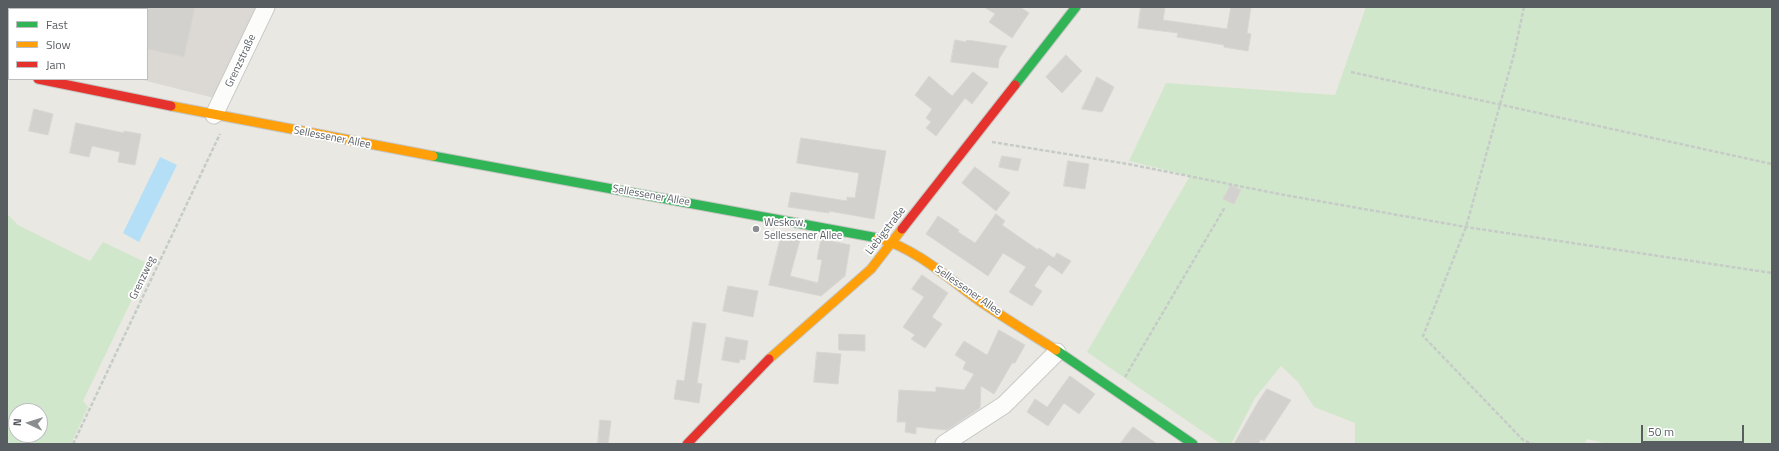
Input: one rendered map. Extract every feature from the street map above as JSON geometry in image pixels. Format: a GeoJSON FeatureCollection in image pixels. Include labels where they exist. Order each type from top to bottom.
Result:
{"type":"FeatureCollection","features":[{"type":"Feature","properties":{"kind":"main road","name":"Liebigstraße"},"geometry":{"type":"LineString","coordinates":[[687,444],[760,367],[871,269],[1076,7]]}},
{"type":"Feature","properties":{"kind":"main road","name":"Sellessener Allee"},"geometry":{"type":"LineString","coordinates":[[43,80],[221,117],[866,235],[892,242],[916,255],[993,310],[1193,444]]}},
{"type":"Feature","properties":{"kind":"street","name":"Grenzstraße"},"geometry":{"type":"LineString","coordinates":[[221,117],[266,7]]}},
{"type":"Feature","properties":{"kind":"street"},"geometry":{"type":"LineString","coordinates":[[944,444],[1004,406],[1057,352]]}},
{"type":"Feature","properties":{"kind":"path"},"geometry":{"type":"LineString","coordinates":[[1524,7],[1514,54],[1466,227],[1423,336],[1522,440],[1533,444]]}},
{"type":"Feature","properties":{"kind":"path"},"geometry":{"type":"LineString","coordinates":[[1351,72],[1772,164]]}},
{"type":"Feature","properties":{"kind":"path","name":"Grenzweg"},"geometry":{"type":"LineString","coordinates":[[73,444],[221,117]]}},
{"type":"Feature","properties":{"kind":"path"},"geometry":{"type":"LineString","coordinates":[[972,138],[1128,164],[1279,194],[1466,227],[1772,273]]}},
{"type":"Feature","properties":{"kind":"path"},"geometry":{"type":"LineString","coordinates":[[1116,391],[1225,208]]}},
{"type":"Feature","properties":{"kind":"shaded area"},"geometry":{"type":"Polygon","coordinates":[[[7,7],[266,7],[222,100],[143,80],[148,80],[148,8],[8,8],[7,66],[7,7]]]}},
{"type":"Feature","properties":{"kind":"green space"},"geometry":{"type":"Polygon","coordinates":[[[1366,7],[1772,7],[1772,444],[1607,444],[1587,439],[1585,444],[1355,444],[1355,423],[1314,407],[1298,382],[1281,366],[1255,398],[1231,444],[1221,444],[1087,352],[1190,176],[1129,161],[1166,83],[1335,95],[1366,7]]]}},
{"type":"Feature","properties":{"kind":"green space"},"geometry":{"type":"Polygon","coordinates":[[[7,214],[18,225],[90,261],[103,242],[149,264],[83,401],[88,407],[71,444],[7,444],[7,214]]]}},
{"type":"Feature","properties":{"kind":"water"},"geometry":{"type":"Polygon","coordinates":[[[160,157],[177,165],[139,242],[123,233],[160,157]]]}},
{"type":"Feature","properties":{"kind":"building"},"geometry":{"type":"Polygon","coordinates":[[[195,7],[184,57],[148,49],[147,8],[195,7]]]}},
{"type":"Feature","properties":{"kind":"building"},"geometry":{"type":"Polygon","coordinates":[[[984,7],[1020,7],[1029,13],[1012,38],[989,22],[995,14],[984,7]]]}},
{"type":"Feature","properties":{"kind":"building"},"geometry":{"type":"Polygon","coordinates":[[[1141,7],[1165,7],[1163,20],[1227,29],[1231,7],[1251,7],[1247,33],[1251,34],[1248,51],[1224,47],[1224,45],[1177,37],[1178,33],[1138,28],[1141,7]]]}},
{"type":"Feature","properties":{"kind":"building"},"geometry":{"type":"Polygon","coordinates":[[[955,40],[966,42],[967,40],[1007,46],[999,59],[998,68],[951,62],[955,40]]]}},
{"type":"Feature","properties":{"kind":"building"},"geometry":{"type":"Polygon","coordinates":[[[1066,55],[1082,71],[1062,93],[1046,77],[1066,55]]]}},
{"type":"Feature","properties":{"kind":"building"},"geometry":{"type":"Polygon","coordinates":[[[973,72],[988,83],[972,104],[965,98],[936,136],[926,128],[931,122],[926,118],[932,109],[915,95],[929,76],[952,96],[973,72]]]}},
{"type":"Feature","properties":{"kind":"building"},"geometry":{"type":"Polygon","coordinates":[[[1097,77],[1114,87],[1102,112],[1082,109],[1097,77]]]}},
{"type":"Feature","properties":{"kind":"building"},"geometry":{"type":"Polygon","coordinates":[[[34,109],[53,114],[48,135],[29,131],[34,109]]]}},
{"type":"Feature","properties":{"kind":"building"},"geometry":{"type":"Polygon","coordinates":[[[76,123],[124,133],[124,131],[141,134],[135,165],[118,162],[120,152],[92,146],[89,157],[70,153],[76,123]]]}},
{"type":"Feature","properties":{"kind":"building"},"geometry":{"type":"Polygon","coordinates":[[[801,138],[886,151],[874,219],[829,211],[829,213],[788,207],[791,192],[847,201],[847,197],[855,198],[859,173],[797,163],[801,138]]]}},
{"type":"Feature","properties":{"kind":"building"},"geometry":{"type":"Polygon","coordinates":[[[1002,156],[1021,159],[1018,171],[999,167],[1002,156]]]}},
{"type":"Feature","properties":{"kind":"building"},"geometry":{"type":"Polygon","coordinates":[[[1068,161],[1089,164],[1085,189],[1064,186],[1068,161]]]}},
{"type":"Feature","properties":{"kind":"building"},"geometry":{"type":"Polygon","coordinates":[[[975,167],[1010,193],[996,211],[962,183],[975,167]]]}},
{"type":"Feature","properties":{"kind":"building"},"geometry":{"type":"Polygon","coordinates":[[[1231,185],[1241,190],[1234,204],[1223,199],[1231,185]]]}},
{"type":"Feature","properties":{"kind":"building"},"geometry":{"type":"Polygon","coordinates":[[[996,214],[1005,221],[1002,225],[1038,250],[1039,248],[1054,258],[1057,253],[1071,261],[1062,274],[1049,265],[1046,268],[1034,286],[1042,291],[1032,306],[1009,292],[1026,267],[1003,253],[988,276],[926,234],[938,216],[975,243],[996,214]]]}},
{"type":"Feature","properties":{"kind":"building"},"geometry":{"type":"Polygon","coordinates":[[[782,232],[801,236],[790,276],[818,283],[822,260],[817,259],[821,239],[850,245],[845,276],[821,296],[769,285],[782,232]]]}},
{"type":"Feature","properties":{"kind":"building"},"geometry":{"type":"Polygon","coordinates":[[[922,275],[948,293],[932,317],[942,324],[925,348],[911,339],[915,335],[903,327],[924,297],[912,289],[922,275]]]}},
{"type":"Feature","properties":{"kind":"building"},"geometry":{"type":"Polygon","coordinates":[[[728,286],[758,291],[753,317],[723,311],[728,286]]]}},
{"type":"Feature","properties":{"kind":"building"},"geometry":{"type":"Polygon","coordinates":[[[693,322],[706,324],[697,383],[702,384],[699,403],[674,399],[677,380],[684,381],[693,322]]]}},
{"type":"Feature","properties":{"kind":"building"},"geometry":{"type":"Polygon","coordinates":[[[999,330],[1025,345],[1015,363],[1012,363],[994,394],[981,386],[980,408],[947,430],[916,427],[916,434],[905,432],[906,422],[897,422],[899,390],[936,392],[936,387],[964,390],[974,374],[963,369],[966,362],[955,355],[964,341],[987,355],[999,330]]]}},
{"type":"Feature","properties":{"kind":"building"},"geometry":{"type":"Polygon","coordinates":[[[839,334],[865,335],[865,351],[839,350],[839,334]]]}},
{"type":"Feature","properties":{"kind":"building"},"geometry":{"type":"Polygon","coordinates":[[[726,337],[748,341],[745,360],[740,359],[739,363],[722,360],[726,337]]]}},
{"type":"Feature","properties":{"kind":"building"},"geometry":{"type":"Polygon","coordinates":[[[817,352],[841,354],[838,384],[814,382],[817,352]]]}},
{"type":"Feature","properties":{"kind":"building"},"geometry":{"type":"Polygon","coordinates":[[[1070,376],[1095,394],[1079,414],[1064,403],[1048,426],[1027,412],[1035,399],[1047,407],[1070,376]]]}},
{"type":"Feature","properties":{"kind":"building"},"geometry":{"type":"Polygon","coordinates":[[[1267,389],[1291,400],[1264,441],[1261,439],[1258,444],[1234,444],[1258,402],[1267,389]]]}},
{"type":"Feature","properties":{"kind":"building"},"geometry":{"type":"Polygon","coordinates":[[[600,420],[611,421],[608,444],[598,444],[600,420]]]}},
{"type":"Feature","properties":{"kind":"building"},"geometry":{"type":"Polygon","coordinates":[[[1133,427],[1157,444],[1120,444],[1133,427]]]}},
{"type":"Feature","properties":{"kind":"traffic: fast"},"geometry":{"type":"LineString","coordinates":[[1015,85],[1076,7]]}},
{"type":"Feature","properties":{"kind":"traffic: fast"},"geometry":{"type":"LineString","coordinates":[[433,156],[878,238]]}},
{"type":"Feature","properties":{"kind":"traffic: fast"},"geometry":{"type":"LineString","coordinates":[[1056,350],[1193,444]]}},
{"type":"Feature","properties":{"kind":"traffic: slow"},"geometry":{"type":"LineString","coordinates":[[171,106],[433,156]]}},
{"type":"Feature","properties":{"kind":"traffic: slow"},"geometry":{"type":"LineString","coordinates":[[769,359],[871,269],[902,229]]}},
{"type":"Feature","properties":{"kind":"traffic: slow"},"geometry":{"type":"LineString","coordinates":[[878,238],[906,249],[919,257],[981,302],[1056,350]]}},
{"type":"Feature","properties":{"kind":"traffic: jam"},"geometry":{"type":"LineString","coordinates":[[43,80],[171,106]]}},
{"type":"Feature","properties":{"kind":"traffic: jam"},"geometry":{"type":"LineString","coordinates":[[902,229],[1015,85]]}},
{"type":"Feature","properties":{"kind":"traffic: jam"},"geometry":{"type":"LineString","coordinates":[[687,444],[769,359]]}},
{"type":"Feature","properties":{"kind":"place","name":"Weskow, Sellessener Allee"},"geometry":{"type":"Point","coordinates":[756,229]}}]}
